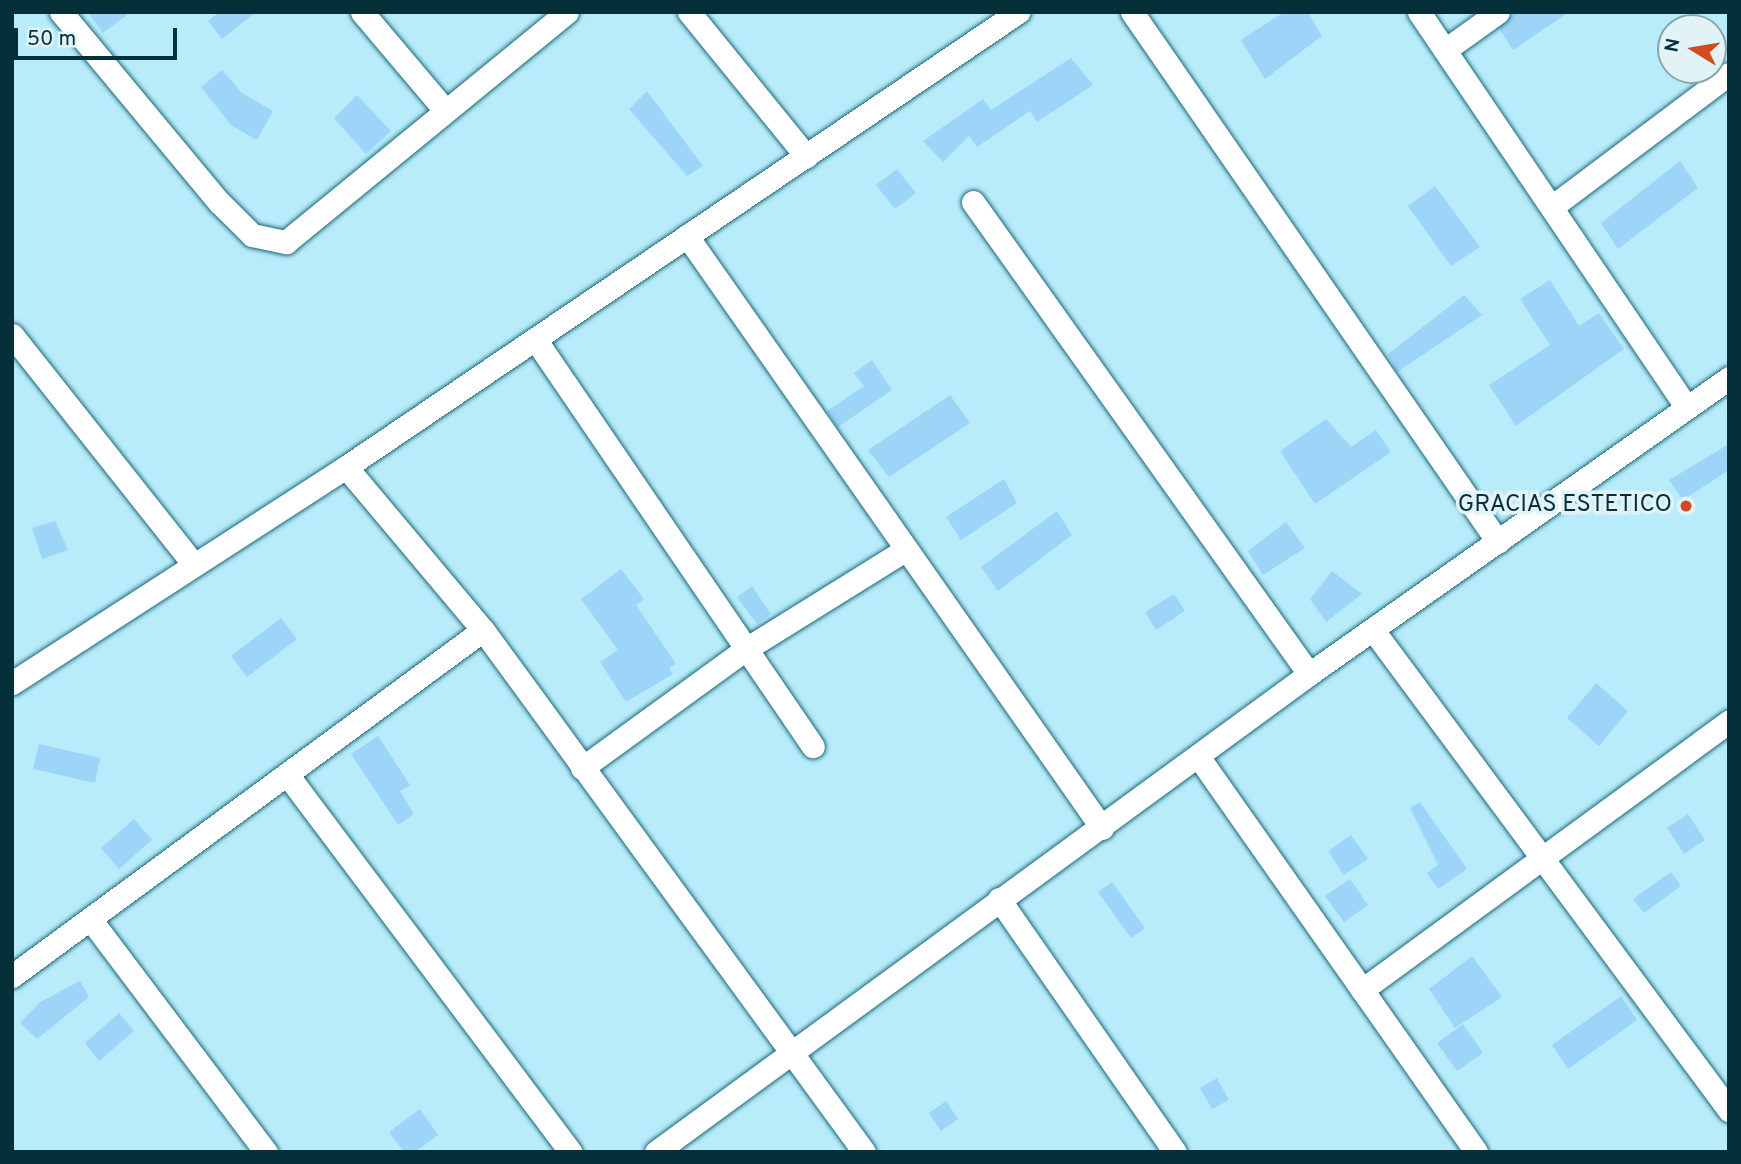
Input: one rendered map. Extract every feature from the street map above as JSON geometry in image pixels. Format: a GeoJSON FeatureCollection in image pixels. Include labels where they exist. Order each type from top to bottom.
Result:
{"type":"FeatureCollection","features":[{"type":"Feature","properties":{"kind":"street"},"geometry":{"type":"LineString","coordinates":[[61,12],[219,202],[252,235],[271,240],[300,233],[443,108],[567,12]]}},
{"type":"Feature","properties":{"kind":"street"},"geometry":{"type":"LineString","coordinates":[[362,12],[443,108]]}},
{"type":"Feature","properties":{"kind":"street"},"geometry":{"type":"LineString","coordinates":[[689,12],[806,156]]}},
{"type":"Feature","properties":{"kind":"street"},"geometry":{"type":"LineString","coordinates":[[12,683],[192,562],[346,467],[1018,12]]}},
{"type":"Feature","properties":{"kind":"street"},"geometry":{"type":"LineString","coordinates":[[1132,12],[1498,542]]}},
{"type":"Feature","properties":{"kind":"street"},"geometry":{"type":"LineString","coordinates":[[1419,12],[1553,206],[1686,407]]}},
{"type":"Feature","properties":{"kind":"street"},"geometry":{"type":"LineString","coordinates":[[1445,50],[1498,12]]}},
{"type":"Feature","properties":{"kind":"street"},"geometry":{"type":"LineString","coordinates":[[1553,206],[1729,74]]}},
{"type":"Feature","properties":{"kind":"street"},"geometry":{"type":"LineString","coordinates":[[973,202],[1309,674]]}},
{"type":"Feature","properties":{"kind":"street"},"geometry":{"type":"LineString","coordinates":[[687,236],[1102,828]]}},
{"type":"Feature","properties":{"kind":"street"},"geometry":{"type":"LineString","coordinates":[[12,335],[192,562]]}},
{"type":"Feature","properties":{"kind":"street"},"geometry":{"type":"LineString","coordinates":[[535,339],[813,746]]}},
{"type":"Feature","properties":{"kind":"street"},"geometry":{"type":"LineString","coordinates":[[656,1152],[999,899],[1200,759],[1309,674],[1729,378]]}},
{"type":"Feature","properties":{"kind":"street"},"geometry":{"type":"LineString","coordinates":[[346,467],[483,630],[789,1053],[864,1152]]}},
{"type":"Feature","properties":{"kind":"street"},"geometry":{"type":"LineString","coordinates":[[582,768],[746,649],[905,550]]}},
{"type":"Feature","properties":{"kind":"street"},"geometry":{"type":"LineString","coordinates":[[12,976],[289,777],[483,630]]}},
{"type":"Feature","properties":{"kind":"street"},"geometry":{"type":"LineString","coordinates":[[1373,630],[1729,1110]]}},
{"type":"Feature","properties":{"kind":"street"},"geometry":{"type":"LineString","coordinates":[[1362,990],[1545,861],[1729,721]]}},
{"type":"Feature","properties":{"kind":"street"},"geometry":{"type":"LineString","coordinates":[[1200,759],[1476,1152]]}},
{"type":"Feature","properties":{"kind":"street"},"geometry":{"type":"LineString","coordinates":[[289,777],[571,1152]]}},
{"type":"Feature","properties":{"kind":"street"},"geometry":{"type":"LineString","coordinates":[[999,899],[1175,1152]]}},
{"type":"Feature","properties":{"kind":"street"},"geometry":{"type":"LineString","coordinates":[[91,920],[266,1152]]}},
{"type":"Feature","properties":{"kind":"building"},"geometry":{"type":"Polygon","coordinates":[[[88,12],[131,12],[103,33],[88,12]]]}},
{"type":"Feature","properties":{"kind":"building"},"geometry":{"type":"Polygon","coordinates":[[[219,12],[256,12],[222,39],[208,21],[219,12]]]}},
{"type":"Feature","properties":{"kind":"building"},"geometry":{"type":"Polygon","coordinates":[[[1284,12],[1308,12],[1322,36],[1265,79],[1241,40],[1284,12]]]}},
{"type":"Feature","properties":{"kind":"building"},"geometry":{"type":"Polygon","coordinates":[[[1516,12],[1569,12],[1513,50],[1499,28],[1516,12]]]}},
{"type":"Feature","properties":{"kind":"building"},"geometry":{"type":"Polygon","coordinates":[[[1071,58],[1093,85],[1037,122],[1030,111],[977,147],[969,136],[943,162],[923,141],[983,99],[991,110],[1071,58]]]}},
{"type":"Feature","properties":{"kind":"building"},"geometry":{"type":"Polygon","coordinates":[[[222,70],[242,93],[273,111],[257,140],[231,125],[201,87],[222,70]]]}},
{"type":"Feature","properties":{"kind":"building"},"geometry":{"type":"Polygon","coordinates":[[[647,91],[703,166],[687,176],[629,109],[647,91]]]}},
{"type":"Feature","properties":{"kind":"building"},"geometry":{"type":"Polygon","coordinates":[[[357,95],[391,131],[366,154],[334,118],[357,95]]]}},
{"type":"Feature","properties":{"kind":"building"},"geometry":{"type":"Polygon","coordinates":[[[1680,161],[1698,188],[1618,249],[1601,223],[1680,161]]]}},
{"type":"Feature","properties":{"kind":"building"},"geometry":{"type":"Polygon","coordinates":[[[897,169],[916,193],[895,209],[876,185],[897,169]]]}},
{"type":"Feature","properties":{"kind":"building"},"geometry":{"type":"Polygon","coordinates":[[[1435,186],[1480,247],[1451,266],[1408,206],[1435,186]]]}},
{"type":"Feature","properties":{"kind":"building"},"geometry":{"type":"Polygon","coordinates":[[[1550,280],[1579,326],[1599,313],[1624,349],[1516,426],[1489,385],[1550,345],[1520,299],[1550,280]]]}},
{"type":"Feature","properties":{"kind":"building"},"geometry":{"type":"Polygon","coordinates":[[[1464,295],[1482,315],[1397,372],[1388,354],[1464,295]]]}},
{"type":"Feature","properties":{"kind":"building"},"geometry":{"type":"Polygon","coordinates":[[[872,360],[892,390],[838,427],[827,411],[864,386],[854,373],[872,360]]]}},
{"type":"Feature","properties":{"kind":"building"},"geometry":{"type":"Polygon","coordinates":[[[950,395],[970,423],[889,477],[868,450],[950,395]]]}},
{"type":"Feature","properties":{"kind":"building"},"geometry":{"type":"Polygon","coordinates":[[[1326,419],[1351,447],[1376,430],[1391,452],[1315,504],[1280,451],[1326,419]]]}},
{"type":"Feature","properties":{"kind":"building"},"geometry":{"type":"Polygon","coordinates":[[[1729,444],[1729,470],[1683,500],[1669,480],[1729,444]]]}},
{"type":"Feature","properties":{"kind":"building"},"geometry":{"type":"Polygon","coordinates":[[[1004,479],[1017,503],[961,540],[946,517],[1004,479]]]}},
{"type":"Feature","properties":{"kind":"building"},"geometry":{"type":"Polygon","coordinates":[[[1057,511],[1072,535],[998,591],[981,567],[1057,511]]]}},
{"type":"Feature","properties":{"kind":"building"},"geometry":{"type":"Polygon","coordinates":[[[55,521],[68,550],[42,559],[32,528],[55,521]]]}},
{"type":"Feature","properties":{"kind":"building"},"geometry":{"type":"Polygon","coordinates":[[[1286,522],[1305,548],[1263,575],[1248,551],[1286,522]]]}},
{"type":"Feature","properties":{"kind":"building"},"geometry":{"type":"Polygon","coordinates":[[[621,569],[644,599],[636,605],[676,664],[669,668],[673,674],[626,702],[600,662],[618,650],[581,599],[621,569]]]}},
{"type":"Feature","properties":{"kind":"building"},"geometry":{"type":"Polygon","coordinates":[[[1332,571],[1362,594],[1326,622],[1310,599],[1332,571]]]}},
{"type":"Feature","properties":{"kind":"building"},"geometry":{"type":"Polygon","coordinates":[[[752,586],[771,614],[757,624],[737,597],[752,586]]]}},
{"type":"Feature","properties":{"kind":"building"},"geometry":{"type":"Polygon","coordinates":[[[1174,594],[1185,611],[1156,630],[1145,612],[1174,594]]]}},
{"type":"Feature","properties":{"kind":"building"},"geometry":{"type":"Polygon","coordinates":[[[281,618],[297,639],[247,677],[231,656],[281,618]]]}},
{"type":"Feature","properties":{"kind":"building"},"geometry":{"type":"Polygon","coordinates":[[[1596,683],[1628,711],[1599,746],[1567,718],[1596,683]]]}},
{"type":"Feature","properties":{"kind":"building"},"geometry":{"type":"Polygon","coordinates":[[[378,736],[410,785],[400,791],[414,814],[398,825],[351,754],[378,736]]]}},
{"type":"Feature","properties":{"kind":"building"},"geometry":{"type":"Polygon","coordinates":[[[39,744],[100,758],[95,783],[33,769],[39,744]]]}},
{"type":"Feature","properties":{"kind":"building"},"geometry":{"type":"Polygon","coordinates":[[[1420,802],[1467,869],[1438,889],[1427,873],[1438,865],[1410,808],[1420,802]]]}},
{"type":"Feature","properties":{"kind":"building"},"geometry":{"type":"Polygon","coordinates":[[[1688,814],[1705,840],[1684,854],[1667,828],[1688,814]]]}},
{"type":"Feature","properties":{"kind":"building"},"geometry":{"type":"Polygon","coordinates":[[[134,819],[152,840],[119,869],[101,848],[134,819]]]}},
{"type":"Feature","properties":{"kind":"building"},"geometry":{"type":"Polygon","coordinates":[[[1351,835],[1368,859],[1344,875],[1328,851],[1351,835]]]}},
{"type":"Feature","properties":{"kind":"building"},"geometry":{"type":"Polygon","coordinates":[[[1671,872],[1681,886],[1644,913],[1633,899],[1671,872]]]}},
{"type":"Feature","properties":{"kind":"building"},"geometry":{"type":"Polygon","coordinates":[[[1350,879],[1368,905],[1344,922],[1325,896],[1350,879]]]}},
{"type":"Feature","properties":{"kind":"building"},"geometry":{"type":"Polygon","coordinates":[[[1112,882],[1145,928],[1131,938],[1098,892],[1112,882]]]}},
{"type":"Feature","properties":{"kind":"building"},"geometry":{"type":"Polygon","coordinates":[[[1472,956],[1502,997],[1455,1028],[1429,989],[1472,956]]]}},
{"type":"Feature","properties":{"kind":"building"},"geometry":{"type":"Polygon","coordinates":[[[80,981],[89,997],[37,1039],[20,1023],[40,1002],[80,981]]]}},
{"type":"Feature","properties":{"kind":"building"},"geometry":{"type":"Polygon","coordinates":[[[1621,996],[1637,1020],[1568,1069],[1552,1045],[1621,996]]]}},
{"type":"Feature","properties":{"kind":"building"},"geometry":{"type":"Polygon","coordinates":[[[119,1013],[134,1031],[99,1061],[85,1043],[119,1013]]]}},
{"type":"Feature","properties":{"kind":"building"},"geometry":{"type":"Polygon","coordinates":[[[1463,1024],[1483,1053],[1457,1071],[1437,1043],[1463,1024]]]}},
{"type":"Feature","properties":{"kind":"building"},"geometry":{"type":"Polygon","coordinates":[[[1217,1078],[1229,1100],[1212,1109],[1200,1088],[1217,1078]]]}},
{"type":"Feature","properties":{"kind":"building"},"geometry":{"type":"Polygon","coordinates":[[[946,1101],[958,1119],[941,1131],[929,1113],[946,1101]]]}},
{"type":"Feature","properties":{"kind":"building"},"geometry":{"type":"Polygon","coordinates":[[[420,1109],[438,1135],[415,1152],[404,1152],[389,1132],[420,1109]]]}},
{"type":"Feature","properties":{"kind":"place","name":"GRACIAS ESTETICO"},"geometry":{"type":"Point","coordinates":[1686,506]}}]}
